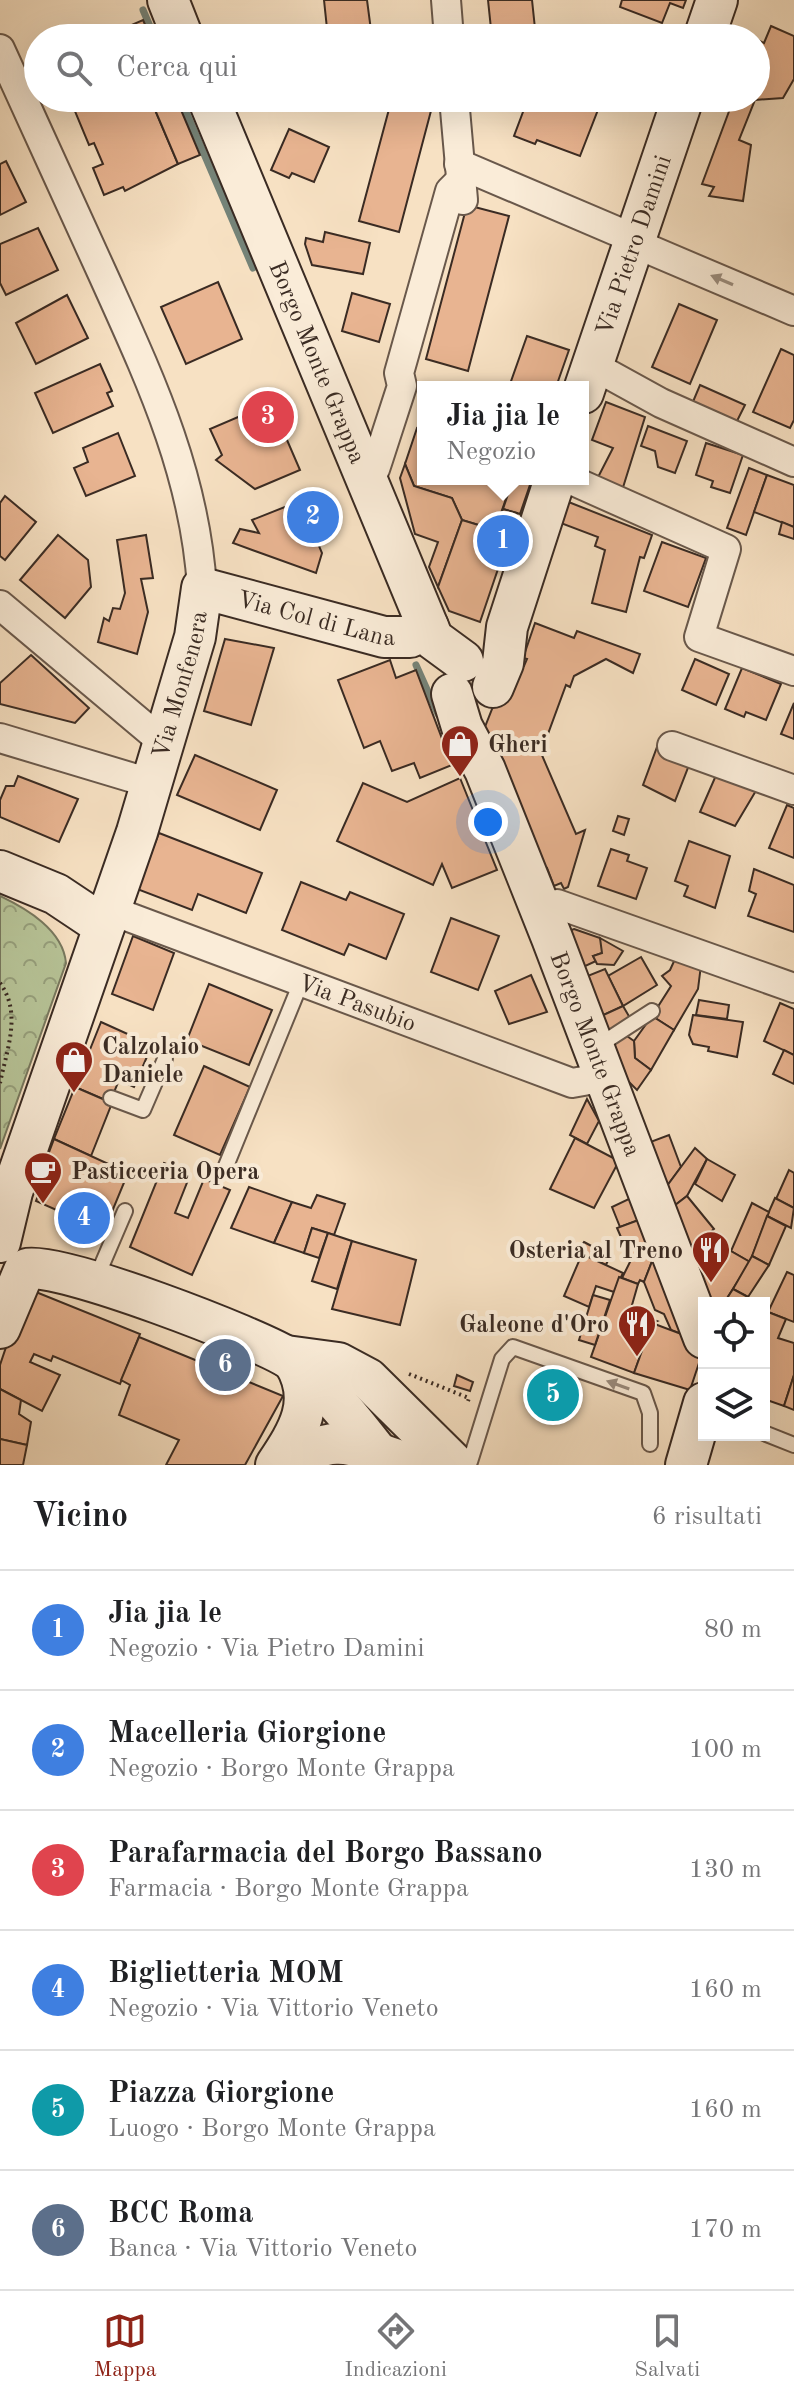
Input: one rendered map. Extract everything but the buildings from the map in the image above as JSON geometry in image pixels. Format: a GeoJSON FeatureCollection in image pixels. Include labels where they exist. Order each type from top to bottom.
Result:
{"type":"FeatureCollection","features":[{"type":"Feature","properties":{"kind":"street"},"geometry":{"type":"LineString","coordinates":[[168,0],[177,24]]}},
{"type":"Feature","properties":{"kind":"street"},"geometry":{"type":"LineString","coordinates":[[446,0],[448,24]]}},
{"type":"Feature","properties":{"kind":"street"},"geometry":{"type":"LineString","coordinates":[[709,24],[717,0]]}},
{"type":"Feature","properties":{"kind":"street","name":"Via Monfenera"},"geometry":{"type":"LineString","coordinates":[[0,49],[24,103]]}},
{"type":"Feature","properties":{"kind":"street","name":"Via Monfenera"},"geometry":{"type":"LineString","coordinates":[[0,1328],[12,1248],[12,1192],[62,1077],[107,918],[137,832],[195,637],[202,588],[189,488],[165,418],[28,112]]}},
{"type":"Feature","properties":{"kind":"street","name":"Borgo Monte Grappa"},"geometry":{"type":"LineString","coordinates":[[214,112],[428,627],[434,659],[469,681],[485,770],[698,1322]]}},
{"type":"Feature","properties":{"kind":"street"},"geometry":{"type":"LineString","coordinates":[[365,472],[375,469],[402,386],[399,373],[412,322],[450,191],[459,173],[455,112]]}},
{"type":"Feature","properties":{"kind":"street","name":"Via Pietro Damini"},"geometry":{"type":"LineString","coordinates":[[587,379],[678,112]]}},
{"type":"Feature","properties":{"kind":"street"},"geometry":{"type":"LineString","coordinates":[[459,173],[634,241],[794,311]]}},
{"type":"Feature","properties":{"kind":"street"},"geometry":{"type":"LineString","coordinates":[[587,379],[661,403],[794,462]]}},
{"type":"Feature","properties":{"kind":"street"},"geometry":{"type":"LineString","coordinates":[[469,681],[490,645],[507,627],[553,485]]}},
{"type":"Feature","properties":{"kind":"street"},"geometry":{"type":"LineString","coordinates":[[582,485],[726,549],[699,637],[794,671]]}},
{"type":"Feature","properties":{"kind":"street","name":"Via Col di Lana"},"geometry":{"type":"LineString","coordinates":[[202,588],[384,637],[410,637],[428,627]]}},
{"type":"Feature","properties":{"kind":"street"},"geometry":{"type":"LineString","coordinates":[[0,605],[163,742]]}},
{"type":"Feature","properties":{"kind":"street"},"geometry":{"type":"LineString","coordinates":[[0,738],[150,783]]}},
{"type":"Feature","properties":{"kind":"street"},"geometry":{"type":"LineString","coordinates":[[672,746],[794,790]]}},
{"type":"Feature","properties":{"kind":"street"},"geometry":{"type":"LineString","coordinates":[[0,871],[107,918]]}},
{"type":"Feature","properties":{"kind":"street"},"geometry":{"type":"LineString","coordinates":[[542,912],[557,904],[794,988]]}},
{"type":"Feature","properties":{"kind":"street","name":"Via Pasubio"},"geometry":{"type":"LineString","coordinates":[[107,918],[302,980],[572,1083],[600,1062]]}},
{"type":"Feature","properties":{"kind":"street"},"geometry":{"type":"LineString","coordinates":[[12,1248],[290,1359],[338,1363],[368,1379],[455,1465]]}},
{"type":"Feature","properties":{"kind":"street"},"geometry":{"type":"LineString","coordinates":[[290,1359],[388,1462]]}},
{"type":"Feature","properties":{"kind":"street"},"geometry":{"type":"LineString","coordinates":[[279,1465],[301,1425],[306,1409],[304,1384],[290,1359]]}},
{"type":"Feature","properties":{"kind":"street"},"geometry":{"type":"LineString","coordinates":[[338,1363],[365,1390],[376,1409],[388,1462]]}},
{"type":"Feature","properties":{"kind":"street"},"geometry":{"type":"LineString","coordinates":[[686,1465],[698,1427]]}},
{"type":"Feature","properties":{"kind":"street"},"geometry":{"type":"LineString","coordinates":[[279,1465],[310,1451],[343,1442],[360,1444],[388,1462]]}},
{"type":"Feature","properties":{"kind":"lane"},"geometry":{"type":"LineString","coordinates":[[226,1166],[302,980]]}},
{"type":"Feature","properties":{"kind":"lane"},"geometry":{"type":"LineString","coordinates":[[600,1062],[652,1011]]}},
{"type":"Feature","properties":{"kind":"lane"},"geometry":{"type":"LineString","coordinates":[[111,1098],[143,1110],[165,1059]]}},
{"type":"Feature","properties":{"kind":"lane"},"geometry":{"type":"LineString","coordinates":[[87,1278],[125,1211]]}},
{"type":"Feature","properties":{"kind":"lane"},"geometry":{"type":"LineString","coordinates":[[469,1465],[502,1359],[513,1347],[643,1393],[650,1413],[650,1444]]}},
{"type":"Feature","properties":{"kind":"lane"},"geometry":{"type":"LineString","coordinates":[[770,1435],[794,1445]]}},
{"type":"Feature","properties":{"kind":"path"},"geometry":{"type":"LineString","coordinates":[[0,983],[10,997],[12,1025],[0,1083]]}},
{"type":"Feature","properties":{"kind":"path"},"geometry":{"type":"LineString","coordinates":[[403,1372],[469,1398]]}},
{"type":"Feature","properties":{"kind":"green space"},"geometry":{"type":"Polygon","coordinates":[[[0,896],[32,914],[51,931],[58,940],[66,963],[0,1149],[0,896]]]}},
{"type":"Feature","properties":{"kind":"waterway"},"geometry":{"type":"LineString","coordinates":[[143,10],[149,24]]}},
{"type":"Feature","properties":{"kind":"waterway"},"geometry":{"type":"LineString","coordinates":[[186,112],[253,268]]}},
{"type":"Feature","properties":{"kind":"waterway"},"geometry":{"type":"LineString","coordinates":[[416,665],[438,714]]}},
{"type":"Feature","properties":{"kind":"place","name":"Parafarmacia del Borgo Bassano"},"geometry":{"type":"Point","coordinates":[268,417]}},
{"type":"Feature","properties":{"kind":"place","name":"Macelleria Giorgione"},"geometry":{"type":"Point","coordinates":[313,517]}},
{"type":"Feature","properties":{"kind":"place","name":"Jia jia le"},"geometry":{"type":"Point","coordinates":[503,541]}},
{"type":"Feature","properties":{"kind":"place","name":"Gheri"},"geometry":{"type":"Point","coordinates":[460,778]}},
{"type":"Feature","properties":{"kind":"place","name":"Calzolaio Daniele"},"geometry":{"type":"Point","coordinates":[74,1094]}},
{"type":"Feature","properties":{"kind":"place","name":"Pasticceria Opera"},"geometry":{"type":"Point","coordinates":[43,1205]}},
{"type":"Feature","properties":{"kind":"place","name":"Biglietteria MOM"},"geometry":{"type":"Point","coordinates":[84,1218]}},
{"type":"Feature","properties":{"kind":"place","name":"Osteria al Treno"},"geometry":{"type":"Point","coordinates":[711,1284]}},
{"type":"Feature","properties":{"kind":"place","name":"Galeone d'Oro"},"geometry":{"type":"Point","coordinates":[637,1358]}},
{"type":"Feature","properties":{"kind":"place","name":"BCC Roma"},"geometry":{"type":"Point","coordinates":[225,1365]}},
{"type":"Feature","properties":{"kind":"place","name":"Piazza Giorgione"},"geometry":{"type":"Point","coordinates":[553,1395]}}]}
